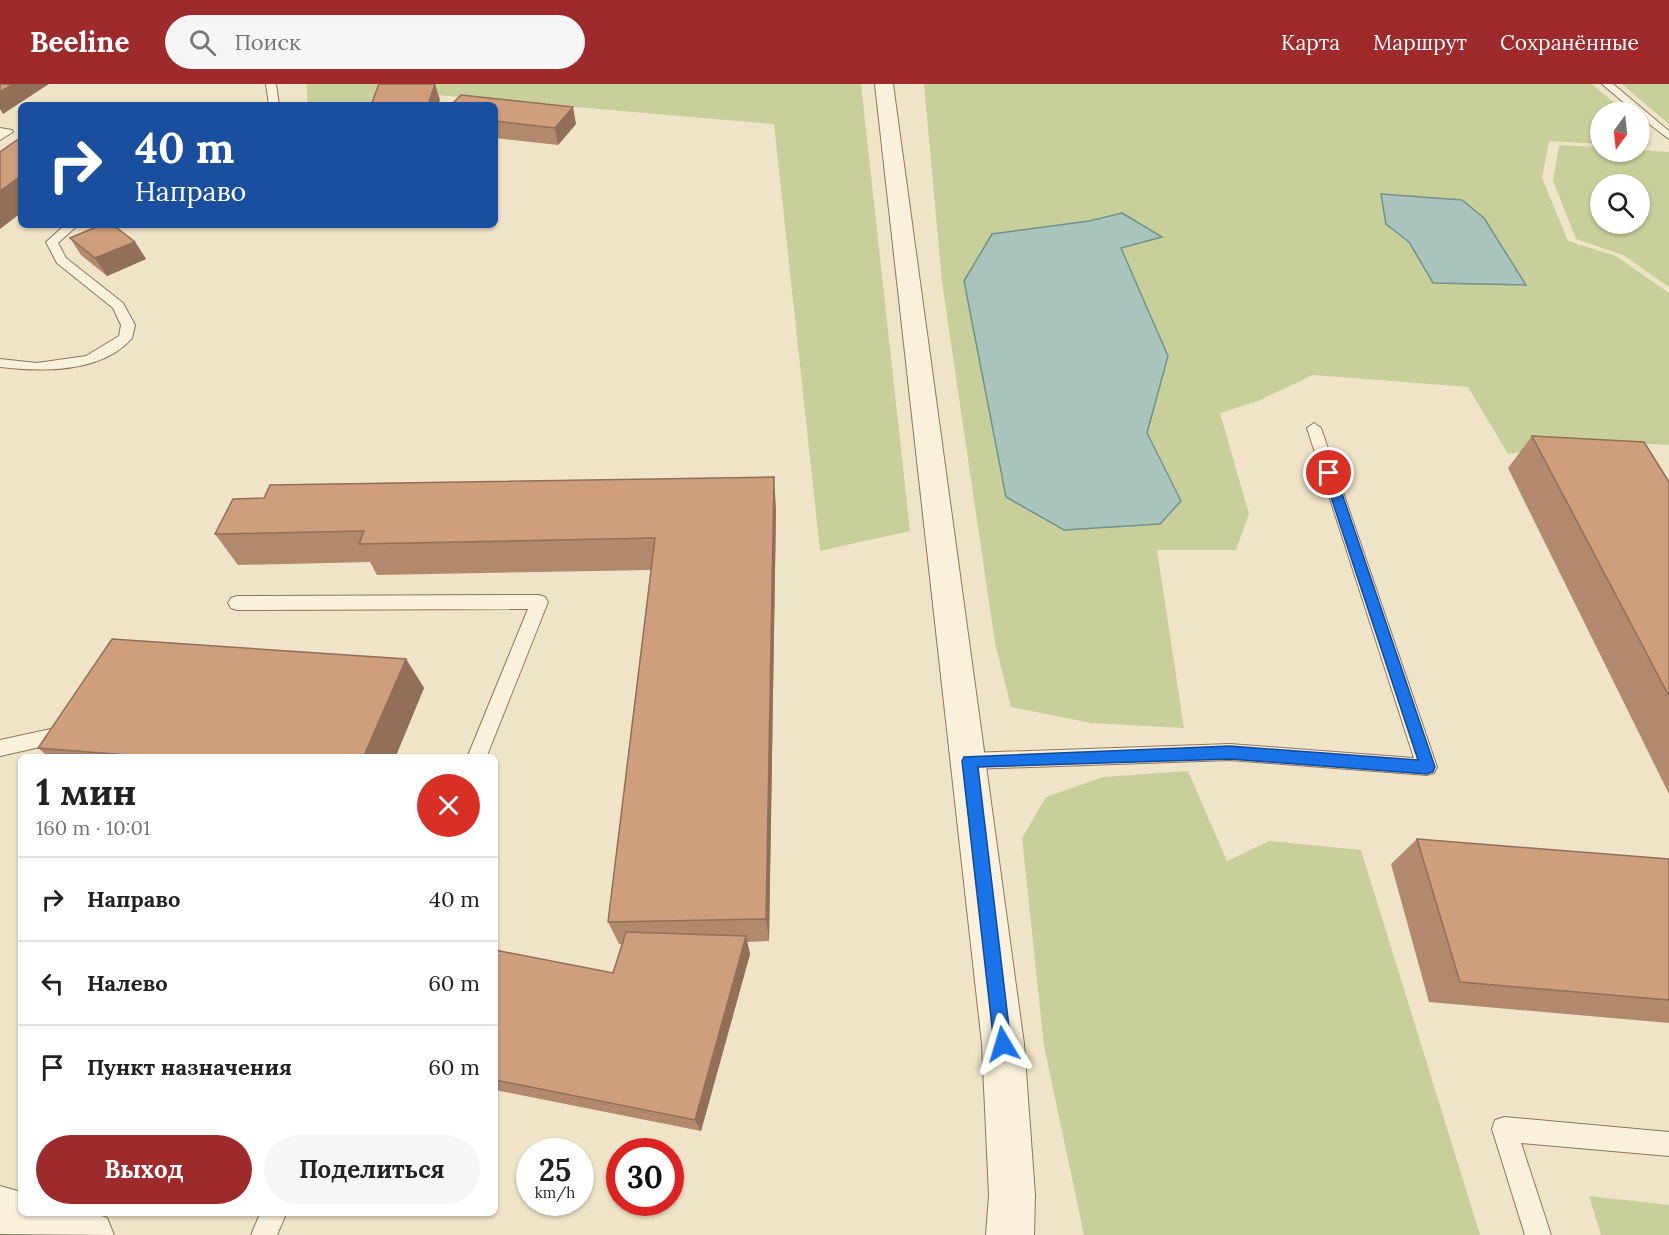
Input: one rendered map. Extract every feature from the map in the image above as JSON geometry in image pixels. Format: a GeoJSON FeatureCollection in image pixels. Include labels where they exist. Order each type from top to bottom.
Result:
{"type":"FeatureCollection","features":[{"type":"Feature","properties":{"kind":"street"},"geometry":{"type":"LineString","coordinates":[[884,84],[1003,1044],[1012,1195],[1010,1235]]}},
{"type":"Feature","properties":{"kind":"street"},"geometry":{"type":"LineString","coordinates":[[0,1210],[18,1215]]}},
{"type":"Feature","properties":{"kind":"street"},"geometry":{"type":"LineString","coordinates":[[22,1216],[90,1235]]}},
{"type":"Feature","properties":{"kind":"lane"},"geometry":{"type":"LineString","coordinates":[[271,84],[274,102]]}},
{"type":"Feature","properties":{"kind":"lane"},"geometry":{"type":"LineString","coordinates":[[1607,84],[1669,136]]}},
{"type":"Feature","properties":{"kind":"lane"},"geometry":{"type":"LineString","coordinates":[[0,363],[37,367],[90,360],[125,338],[128,325],[118,306],[61,260],[52,242],[68,228]]}},
{"type":"Feature","properties":{"kind":"lane"},"geometry":{"type":"LineString","coordinates":[[969,761],[1230,752],[1427,767],[1314,428]]}},
{"type":"Feature","properties":{"kind":"lane"},"geometry":{"type":"LineString","coordinates":[[237,603],[539,602],[478,754]]}},
{"type":"Feature","properties":{"kind":"lane"},"geometry":{"type":"LineString","coordinates":[[0,748],[89,728]]}},
{"type":"Feature","properties":{"kind":"lane"},"geometry":{"type":"LineString","coordinates":[[1538,1235],[1504,1129],[1669,1144]]}},
{"type":"Feature","properties":{"kind":"lane"},"geometry":{"type":"LineString","coordinates":[[264,1235],[272,1216]]}},
{"type":"Feature","properties":{"kind":"green space"},"geometry":{"type":"Polygon","coordinates":[[[307,84],[861,84],[910,531],[820,551],[774,124],[378,90],[371,102],[307,102],[307,84]]]}},
{"type":"Feature","properties":{"kind":"green space"},"geometry":{"type":"Polygon","coordinates":[[[924,84],[1592,84],[1613,102],[1590,102],[1590,143],[1549,141],[1542,178],[1568,241],[1616,256],[1669,293],[1669,445],[1596,441],[1508,454],[1468,387],[1313,375],[1258,401],[1220,413],[1249,514],[1236,550],[1157,550],[1184,728],[1091,723],[1011,707],[995,643],[942,282],[924,84]],[[1122,213],[1089,221],[1006,497],[1181,501],[1147,433],[1168,355],[1121,248],[1161,237],[1122,213]],[[1409,242],[1433,283],[1526,284],[1409,242]]]}},
{"type":"Feature","properties":{"kind":"green space"},"geometry":{"type":"Polygon","coordinates":[[[1622,84],[1669,84],[1669,124],[1650,108],[1650,102],[1643,102],[1622,84]]]}},
{"type":"Feature","properties":{"kind":"green space"},"geometry":{"type":"Polygon","coordinates":[[[1559,145],[1590,147],[1590,162],[1650,162],[1650,151],[1669,152],[1669,287],[1623,255],[1576,239],[1553,181],[1559,145]]]}},
{"type":"Feature","properties":{"kind":"green space"},"geometry":{"type":"Polygon","coordinates":[[[1188,771],[1227,861],[1269,841],[1361,850],[1480,1235],[1084,1235],[1044,1046],[1022,838],[1046,797],[1103,777],[1188,771]]]}},
{"type":"Feature","properties":{"kind":"green space"},"geometry":{"type":"Polygon","coordinates":[[[1589,1196],[1669,1205],[1669,1235],[1601,1235],[1589,1196]]]}},
{"type":"Feature","properties":{"kind":"water"},"geometry":{"type":"Polygon","coordinates":[[[1381,194],[1462,200],[1484,218],[1526,285],[1433,283],[1409,242],[1386,224],[1381,194]]]}},
{"type":"Feature","properties":{"kind":"water"},"geometry":{"type":"Polygon","coordinates":[[[1122,213],[1162,237],[1121,248],[1168,356],[1147,433],[1181,501],[1160,524],[1064,530],[1006,497],[964,281],[992,234],[1089,221],[1122,213]]]}},
{"type":"Feature","properties":{"kind":"building"},"geometry":{"type":"Polygon","coordinates":[[[0,84],[13,84],[0,92],[0,84]]]}},
{"type":"Feature","properties":{"kind":"building"},"geometry":{"type":"Polygon","coordinates":[[[379,84],[435,84],[429,102],[372,102],[379,84]]]}},
{"type":"Feature","properties":{"kind":"building"},"geometry":{"type":"Polygon","coordinates":[[[461,95],[573,107],[555,128],[498,121],[498,102],[454,102],[461,95]]]}},
{"type":"Feature","properties":{"kind":"building"},"geometry":{"type":"Polygon","coordinates":[[[18,140],[18,178],[0,191],[0,152],[18,140]]]}},
{"type":"Feature","properties":{"kind":"building"},"geometry":{"type":"Polygon","coordinates":[[[94,228],[117,228],[135,242],[95,258],[70,238],[94,228]]]}},
{"type":"Feature","properties":{"kind":"building"},"geometry":{"type":"Polygon","coordinates":[[[1532,436],[1644,442],[1669,482],[1669,696],[1532,436]]]}},
{"type":"Feature","properties":{"kind":"building"},"geometry":{"type":"Polygon","coordinates":[[[774,477],[766,919],[608,922],[655,538],[359,544],[364,531],[215,534],[233,499],[264,498],[270,485],[774,477]]]}},
{"type":"Feature","properties":{"kind":"building"},"geometry":{"type":"Polygon","coordinates":[[[112,639],[406,659],[365,754],[114,754],[38,748],[112,639]]]}},
{"type":"Feature","properties":{"kind":"building"},"geometry":{"type":"Polygon","coordinates":[[[1417,839],[1669,859],[1669,1000],[1460,982],[1417,839]]]}},
{"type":"Feature","properties":{"kind":"building"},"geometry":{"type":"Polygon","coordinates":[[[626,932],[746,936],[695,1120],[498,1081],[498,951],[613,973],[626,932]]]}},
{"type":"Feature","properties":{"kind":"route"},"geometry":{"type":"LineString","coordinates":[[1003,1044],[969,761],[1230,752],[1427,767],[1329,473]]}}]}
